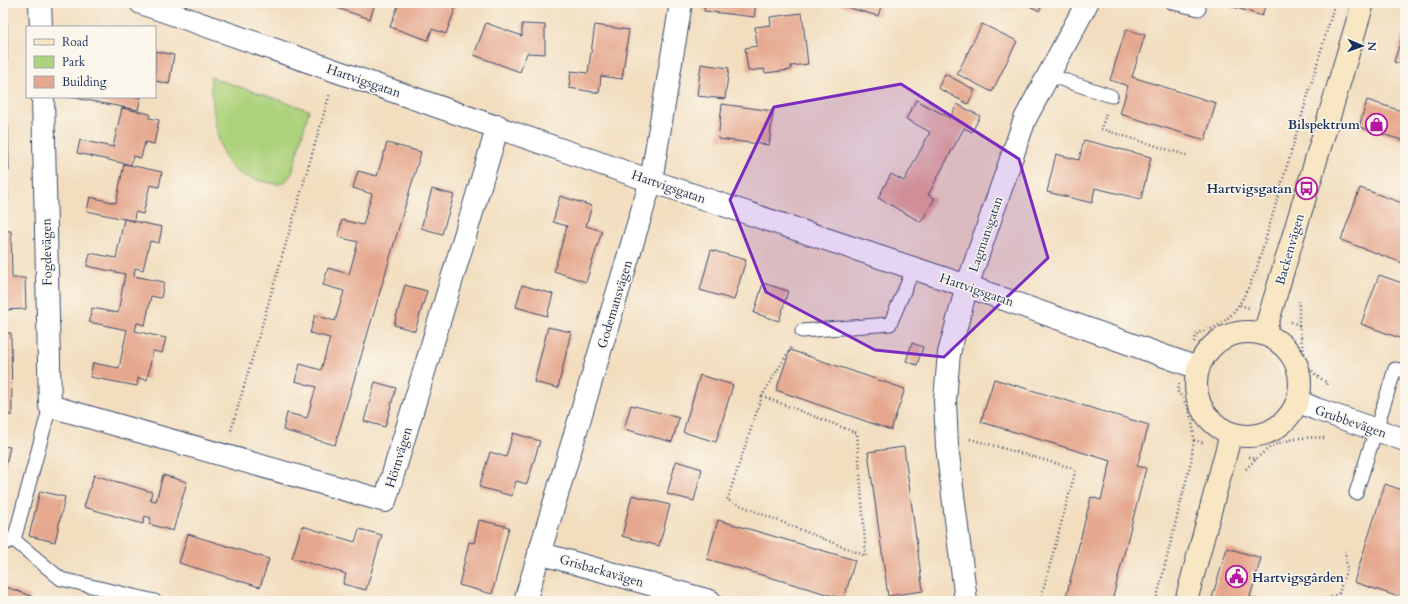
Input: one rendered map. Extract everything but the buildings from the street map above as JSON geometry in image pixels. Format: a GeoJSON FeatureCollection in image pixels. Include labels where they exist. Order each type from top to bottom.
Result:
{"type":"FeatureCollection","features":[{"type":"Feature","properties":{"kind":"street"},"geometry":{"type":"LineString","coordinates":[[40,3],[41,26]]}},
{"type":"Feature","properties":{"kind":"street","name":"Hartvigsgatan"},"geometry":{"type":"LineString","coordinates":[[141,3],[498,126],[651,181],[967,286],[1192,366]]}},
{"type":"Feature","properties":{"kind":"street","name":"Godemansvägen"},"geometry":{"type":"LineString","coordinates":[[525,601],[651,181],[681,3]]}},
{"type":"Feature","properties":{"kind":"street","name":"Lagmansgatan"},"geometry":{"type":"LineString","coordinates":[[966,601],[946,432],[945,400],[950,353],[967,286],[1025,119],[1087,3]]}},
{"type":"Feature","properties":{"kind":"street","name":"Backenvägen"},"geometry":{"type":"LineString","coordinates":[[1264,334],[1363,3]]}},
{"type":"Feature","properties":{"kind":"street","name":"Fogdevägen"},"geometry":{"type":"LineString","coordinates":[[42,98],[50,406]]}},
{"type":"Feature","properties":{"kind":"street","name":"Hörnvägen"},"geometry":{"type":"LineString","coordinates":[[50,406],[385,501],[498,126]]}},
{"type":"Feature","properties":{"kind":"street"},"geometry":{"type":"LineString","coordinates":[[1243,332],[1264,334],[1282,344],[1295,360],[1301,380],[1298,400],[1288,419],[1272,432],[1228,442],[1201,408],[1192,366],[1224,337],[1243,332]]}},
{"type":"Feature","properties":{"kind":"street","name":"Grubbevägen"},"geometry":{"type":"LineString","coordinates":[[1298,400],[1316,409],[1405,440]]}},
{"type":"Feature","properties":{"kind":"street"},"geometry":{"type":"LineString","coordinates":[[1186,601],[1228,442]]}},
{"type":"Feature","properties":{"kind":"street","name":"Grisbackavägen"},"geometry":{"type":"LineString","coordinates":[[539,553],[710,601]]}},
{"type":"Feature","properties":{"kind":"lane"},"geometry":{"type":"LineString","coordinates":[[1173,3],[1199,9]]}},
{"type":"Feature","properties":{"kind":"lane"},"geometry":{"type":"LineString","coordinates":[[1049,75],[1111,96]]}},
{"type":"Feature","properties":{"kind":"lane"},"geometry":{"type":"LineString","coordinates":[[802,331],[890,324],[914,268]]}},
{"type":"Feature","properties":{"kind":"lane"},"geometry":{"type":"LineString","coordinates":[[1356,493],[1395,369],[1405,371]]}},
{"type":"Feature","properties":{"kind":"lane"},"geometry":{"type":"LineString","coordinates":[[50,406],[9,542],[61,579],[155,601]]}},
{"type":"Feature","properties":{"kind":"path"},"geometry":{"type":"LineString","coordinates":[[1156,601],[1191,461],[1194,440],[1190,413],[1184,400],[1177,391],[1192,366],[1197,333],[1214,327],[1229,318],[1240,305],[1256,270],[1336,3]]}},
{"type":"Feature","properties":{"kind":"path"},"geometry":{"type":"LineString","coordinates":[[224,455],[336,70]]}},
{"type":"Feature","properties":{"kind":"path"},"geometry":{"type":"LineString","coordinates":[[1111,96],[1102,129],[1189,156]]}},
{"type":"Feature","properties":{"kind":"path"},"geometry":{"type":"LineString","coordinates":[[762,396],[857,433],[866,556],[727,500],[762,396],[802,331]]}},
{"type":"Feature","properties":{"kind":"path"},"geometry":{"type":"LineString","coordinates":[[946,432],[1076,469],[1040,601]]}},
{"type":"Feature","properties":{"kind":"path"},"geometry":{"type":"LineString","coordinates":[[1194,440],[1228,442],[1256,459],[1269,447],[1284,442],[1319,437],[1330,439]]}},
{"type":"Feature","properties":{"kind":"path"},"geometry":{"type":"LineString","coordinates":[[1339,601],[1339,593],[1347,568],[1345,552]]}},
{"type":"Feature","properties":{"kind":"path"},"geometry":{"type":"LineString","coordinates":[[1324,601],[1339,593]]}},
{"type":"Feature","properties":{"kind":"highlighted area"},"geometry":{"type":"Polygon","coordinates":[[[901,84],[1019,159],[1048,258],[944,357],[875,350],[766,292],[730,200],[774,107],[901,84]]]}},
{"type":"Feature","properties":{"kind":"green space"},"geometry":{"type":"Polygon","coordinates":[[[210,77],[309,110],[292,173],[287,180],[281,184],[278,184],[253,179],[235,171],[226,160],[218,138],[210,77]]]}},
{"type":"Feature","properties":{"kind":"place","name":"Bilspektrum"},"geometry":{"type":"Point","coordinates":[1376,124]}},
{"type":"Feature","properties":{"kind":"place","name":"Hartvigsgatan"},"geometry":{"type":"Point","coordinates":[1307,188]}},
{"type":"Feature","properties":{"kind":"place","name":"Hartvigsgården"},"geometry":{"type":"Point","coordinates":[1237,577]}}]}
